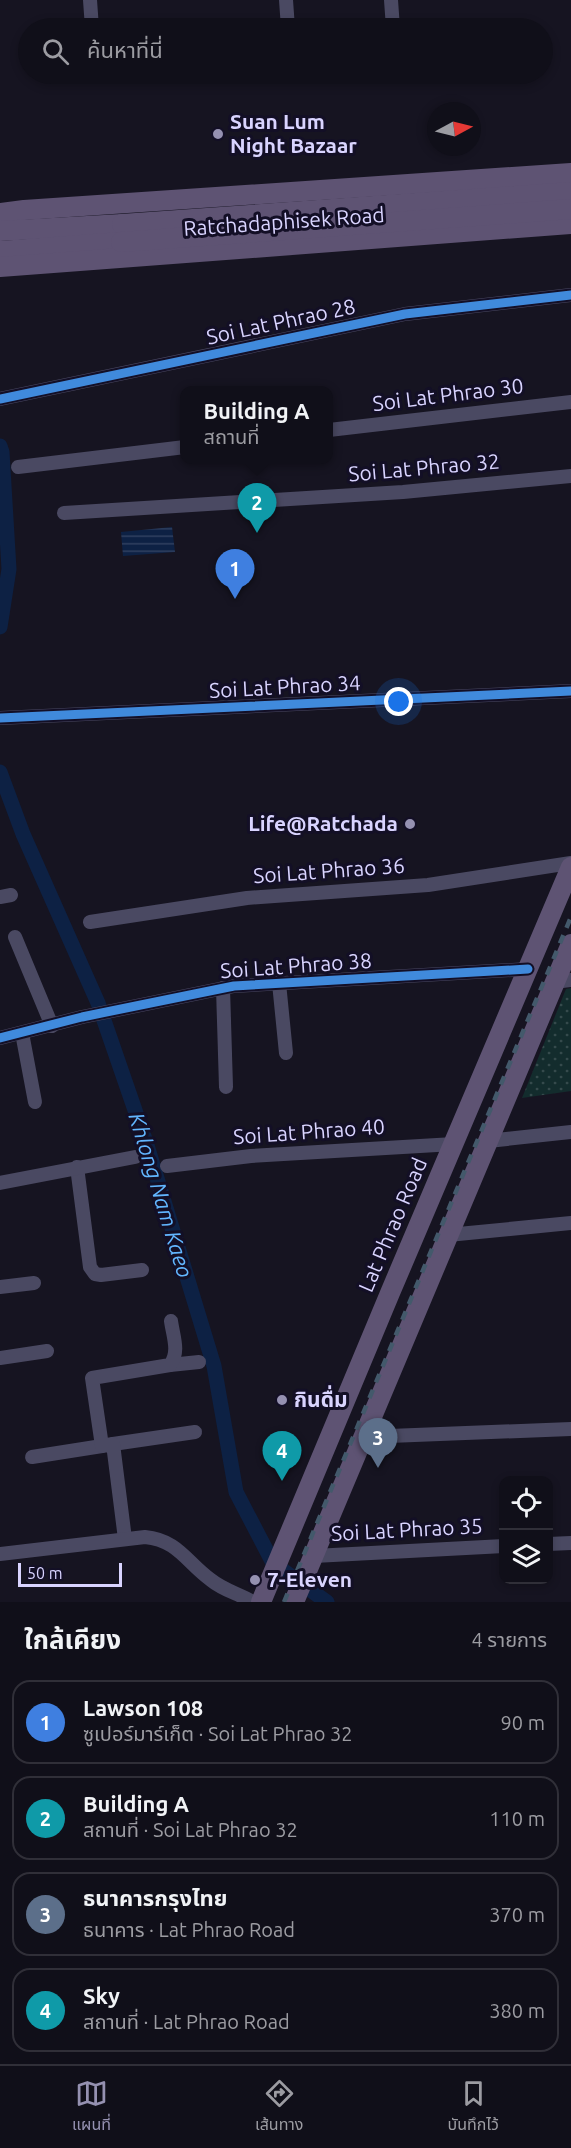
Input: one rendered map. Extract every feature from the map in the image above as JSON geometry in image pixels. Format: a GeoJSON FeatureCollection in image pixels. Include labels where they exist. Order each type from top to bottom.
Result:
{"type":"FeatureCollection","features":[{"type":"Feature","properties":{"kind":"main road","name":"Ratchadaphisek Road"},"geometry":{"type":"LineString","coordinates":[[0,213],[571,173]]}},
{"type":"Feature","properties":{"kind":"main road"},"geometry":{"type":"LineString","coordinates":[[452,181],[468,190],[472,197],[474,212],[471,220],[456,232]]}},
{"type":"Feature","properties":{"kind":"main road","name":"Ratchadaphisek Road"},"geometry":{"type":"LineString","coordinates":[[0,251],[121,233],[571,192]]}},
{"type":"Feature","properties":{"kind":"main road","name":"Ratchadaphisek Road"},"geometry":{"type":"LineString","coordinates":[[0,231],[121,233],[571,209]]}},
{"type":"Feature","properties":{"kind":"main road","name":"Ratchadaphisek Road"},"geometry":{"type":"LineString","coordinates":[[0,267],[571,224]]}},
{"type":"Feature","properties":{"kind":"main road","name":"Lat Phrao Road"},"geometry":{"type":"LineString","coordinates":[[261,1602],[571,865]]}},
{"type":"Feature","properties":{"kind":"main road"},"geometry":{"type":"LineString","coordinates":[[294,1601],[488,1141],[563,981],[571,944]]}},
{"type":"Feature","properties":{"kind":"main road"},"geometry":{"type":"LineString","coordinates":[[322,1457],[349,1469]]}},
{"type":"Feature","properties":{"kind":"street"},"geometry":{"type":"LineString","coordinates":[[90,0],[91,18]]}},
{"type":"Feature","properties":{"kind":"street"},"geometry":{"type":"LineString","coordinates":[[286,0],[287,18]]}},
{"type":"Feature","properties":{"kind":"street"},"geometry":{"type":"LineString","coordinates":[[391,0],[392,18]]}},
{"type":"Feature","properties":{"kind":"street","name":"Soi Lat Phrao 28"},"geometry":{"type":"LineString","coordinates":[[0,399],[405,314],[571,295]]}},
{"type":"Feature","properties":{"kind":"street","name":"Soi Lat Phrao 30"},"geometry":{"type":"LineString","coordinates":[[333,430],[571,402]]}},
{"type":"Feature","properties":{"kind":"street"},"geometry":{"type":"LineString","coordinates":[[18,467],[180,448]]}},
{"type":"Feature","properties":{"kind":"street","name":"Soi Lat Phrao 32"},"geometry":{"type":"LineString","coordinates":[[64,513],[403,492],[571,476]]}},
{"type":"Feature","properties":{"kind":"street","name":"Soi Lat Phrao 34"},"geometry":{"type":"LineString","coordinates":[[0,718],[571,691]]}},
{"type":"Feature","properties":{"kind":"street","name":"Soi Lat Phrao 36"},"geometry":{"type":"LineString","coordinates":[[90,922],[247,898],[428,885],[571,865]]}},
{"type":"Feature","properties":{"kind":"street"},"geometry":{"type":"LineString","coordinates":[[15,937],[52,1026]]}},
{"type":"Feature","properties":{"kind":"street","name":"Soi Lat Phrao 38"},"geometry":{"type":"LineString","coordinates":[[0,1038],[82,1017],[223,988],[528,969]]}},
{"type":"Feature","properties":{"kind":"street"},"geometry":{"type":"LineString","coordinates":[[279,983],[286,1053]]}},
{"type":"Feature","properties":{"kind":"street"},"geometry":{"type":"LineString","coordinates":[[223,988],[226,1087]]}},
{"type":"Feature","properties":{"kind":"street"},"geometry":{"type":"LineString","coordinates":[[22,1033],[35,1102]]}},
{"type":"Feature","properties":{"kind":"street"},"geometry":{"type":"LineString","coordinates":[[488,1141],[571,1132]]}},
{"type":"Feature","properties":{"kind":"street","name":"Soi Lat Phrao 40"},"geometry":{"type":"LineString","coordinates":[[167,1166],[251,1156],[454,1144]]}},
{"type":"Feature","properties":{"kind":"street"},"geometry":{"type":"LineString","coordinates":[[0,1183],[135,1156]]}},
{"type":"Feature","properties":{"kind":"street"},"geometry":{"type":"LineString","coordinates":[[77,1167],[90,1267],[95,1274],[101,1275],[142,1270]]}},
{"type":"Feature","properties":{"kind":"street"},"geometry":{"type":"LineString","coordinates":[[448,1235],[571,1223]]}},
{"type":"Feature","properties":{"kind":"street"},"geometry":{"type":"LineString","coordinates":[[0,1287],[34,1283]]}},
{"type":"Feature","properties":{"kind":"street"},"geometry":{"type":"LineString","coordinates":[[170,1365],[175,1358],[176,1351],[171,1321]]}},
{"type":"Feature","properties":{"kind":"street"},"geometry":{"type":"LineString","coordinates":[[0,1358],[47,1352]]}},
{"type":"Feature","properties":{"kind":"street"},"geometry":{"type":"LineString","coordinates":[[125,1539],[92,1378],[199,1362]]}},
{"type":"Feature","properties":{"kind":"street"},"geometry":{"type":"LineString","coordinates":[[364,1437],[571,1429]]}},
{"type":"Feature","properties":{"kind":"street"},"geometry":{"type":"LineString","coordinates":[[32,1457],[195,1432]]}},
{"type":"Feature","properties":{"kind":"street"},"geometry":{"type":"LineString","coordinates":[[0,1554],[145,1537],[164,1540],[210,1580],[253,1602]]}},
{"type":"Feature","properties":{"kind":"street"},"geometry":{"type":"LineString","coordinates":[[553,1544],[571,1543]]}},
{"type":"Feature","properties":{"kind":"street","name":"Soi Lat Phrao 35"},"geometry":{"type":"LineString","coordinates":[[312,1561],[499,1546]]}},
{"type":"Feature","properties":{"kind":"green space"},"geometry":{"type":"Polygon","coordinates":[[[571,988],[571,1091],[522,1098],[566,989],[571,988]]]}},
{"type":"Feature","properties":{"kind":"water"},"geometry":{"type":"Polygon","coordinates":[[[172,527],[175,552],[123,556],[121,532],[172,527]]]}},
{"type":"Feature","properties":{"kind":"waterway","name":"Khlong Nam Kaeo"},"geometry":{"type":"LineString","coordinates":[[0,446],[9,569],[0,627]]}},
{"type":"Feature","properties":{"kind":"waterway","name":"Khlong Nam Kaeo"},"geometry":{"type":"LineString","coordinates":[[0,772],[23,834],[98,1003],[146,1142],[214,1366],[236,1492],[273,1563],[327,1602]]}},
{"type":"Feature","properties":{"kind":"railway"},"geometry":{"type":"LineString","coordinates":[[284,1602],[571,917]]}},
{"type":"Feature","properties":{"kind":"cycle path"},"geometry":{"type":"LineString","coordinates":[[0,399],[405,314],[571,295]]}},
{"type":"Feature","properties":{"kind":"cycle path"},"geometry":{"type":"LineString","coordinates":[[0,718],[571,691]]}},
{"type":"Feature","properties":{"kind":"cycle path"},"geometry":{"type":"LineString","coordinates":[[0,1038],[82,1017],[234,986],[528,969]]}},
{"type":"Feature","properties":{"kind":"place","name":"Suan Lum Night Bazaar"},"geometry":{"type":"Point","coordinates":[218,134]}},
{"type":"Feature","properties":{"kind":"place","name":"Building A"},"geometry":{"type":"Point","coordinates":[257,533]}},
{"type":"Feature","properties":{"kind":"place","name":"Lawson 108"},"geometry":{"type":"Point","coordinates":[235,599]}},
{"type":"Feature","properties":{"kind":"place","name":"Life@Ratchada"},"geometry":{"type":"Point","coordinates":[410,824]}},
{"type":"Feature","properties":{"kind":"place","name":"กินดื่ม"},"geometry":{"type":"Point","coordinates":[282,1400]}},
{"type":"Feature","properties":{"kind":"place","name":"ธนาคารกรุงไทย"},"geometry":{"type":"Point","coordinates":[378,1468]}},
{"type":"Feature","properties":{"kind":"place","name":"Sky"},"geometry":{"type":"Point","coordinates":[282,1481]}},
{"type":"Feature","properties":{"kind":"place","name":"7-Eleven"},"geometry":{"type":"Point","coordinates":[255,1580]}}]}
